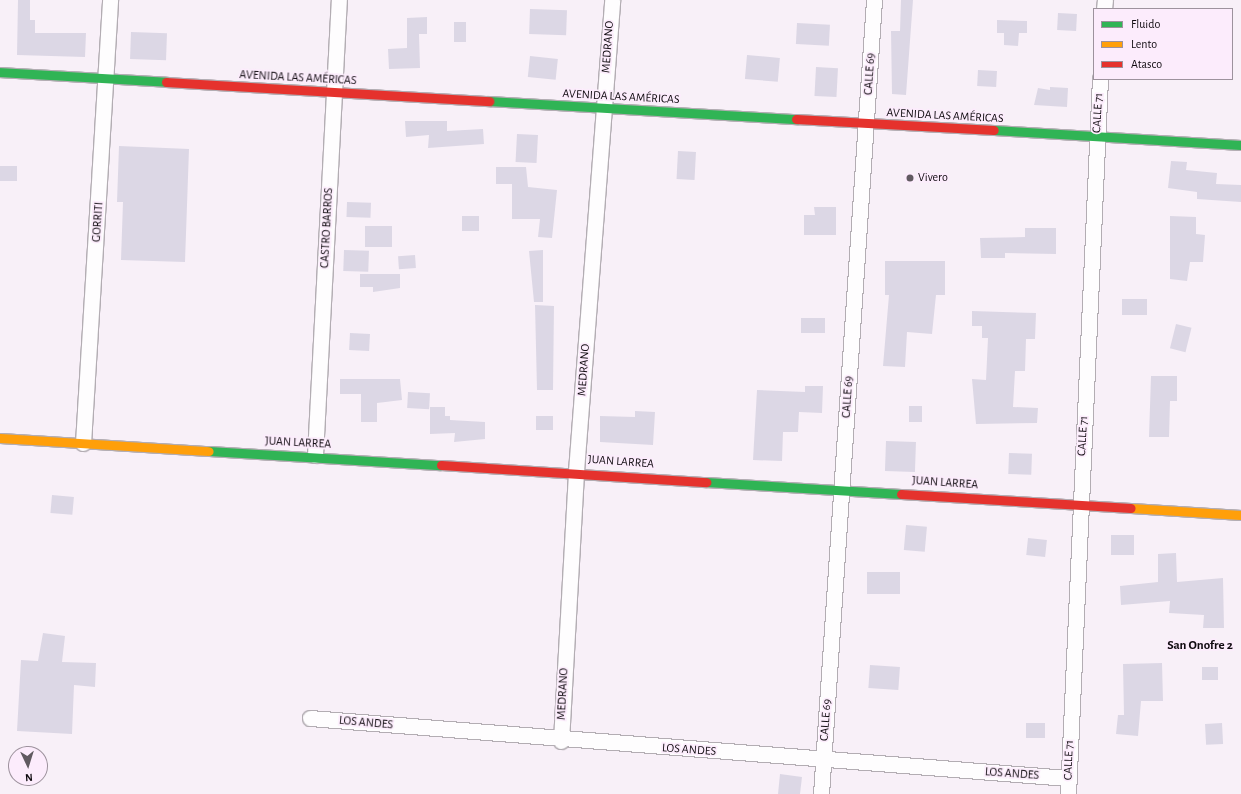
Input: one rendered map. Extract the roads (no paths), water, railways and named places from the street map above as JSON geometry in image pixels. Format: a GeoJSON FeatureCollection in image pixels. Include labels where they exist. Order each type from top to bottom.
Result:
{"type":"FeatureCollection","features":[{"type":"Feature","properties":{"kind":"street","name":"GORRITI"},"geometry":{"type":"LineString","coordinates":[[83,443],[107,78],[110,0]]}},
{"type":"Feature","properties":{"kind":"street","name":"CASTRO BARROS"},"geometry":{"type":"LineString","coordinates":[[315,456],[338,0]]}},
{"type":"Feature","properties":{"kind":"street","name":"MEDRANO"},"geometry":{"type":"LineString","coordinates":[[561,741],[576,471],[612,0]]}},
{"type":"Feature","properties":{"kind":"street","name":"CALLE 69"},"geometry":{"type":"LineString","coordinates":[[820,794],[874,0]]}},
{"type":"Feature","properties":{"kind":"street","name":"AVENIDA LAS AMÉRICAS"},"geometry":{"type":"LineString","coordinates":[[0,72],[1241,145]]}},
{"type":"Feature","properties":{"kind":"street","name":"CALLE 71"},"geometry":{"type":"LineString","coordinates":[[1068,794],[1100,80]]}},
{"type":"Feature","properties":{"kind":"street","name":"JUAN LARREA"},"geometry":{"type":"LineString","coordinates":[[0,438],[576,471],[1241,515]]}},
{"type":"Feature","properties":{"kind":"street","name":"LOS ANDES"},"geometry":{"type":"LineString","coordinates":[[310,718],[561,741],[1068,778]]}},
{"type":"Feature","properties":{"kind":"place","name":"Vivero"},"geometry":{"type":"Point","coordinates":[910,178]}},
{"type":"Feature","properties":{"kind":"district","name":"San Onofre 2"},"geometry":{"type":"Point","coordinates":[1200,646]}}]}
